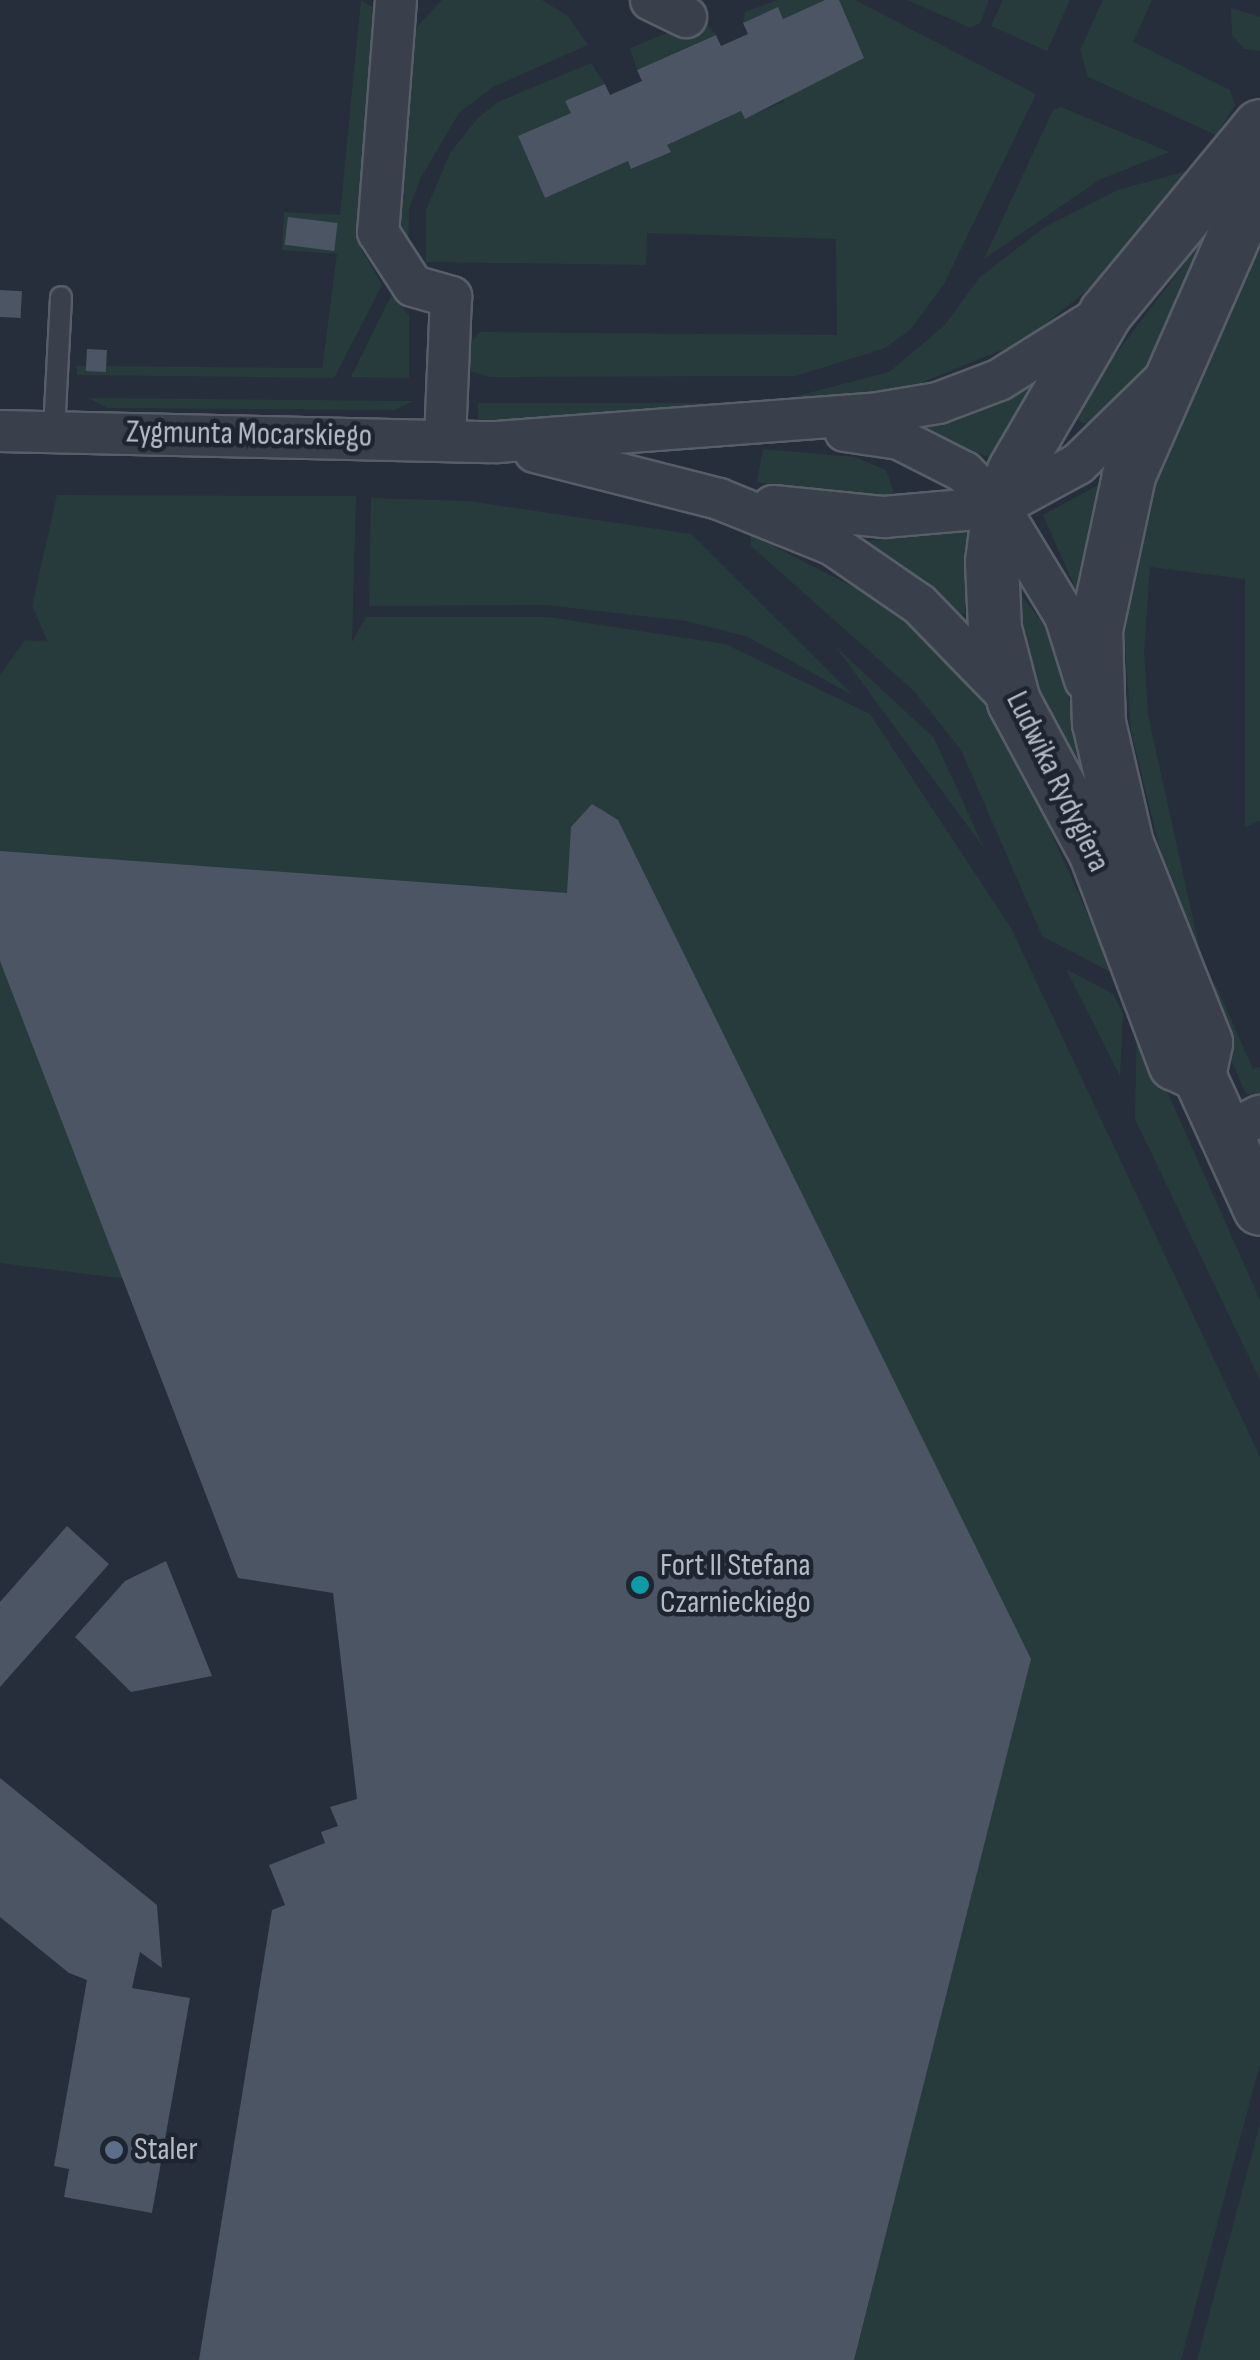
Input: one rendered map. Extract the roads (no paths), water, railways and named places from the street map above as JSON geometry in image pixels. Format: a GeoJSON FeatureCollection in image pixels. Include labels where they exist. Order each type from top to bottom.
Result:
{"type":"FeatureCollection","features":[{"type":"Feature","properties":{"kind":"street"},"geometry":{"type":"LineString","coordinates":[[396,0],[378,232],[412,286],[450,298],[445,440]]}},
{"type":"Feature","properties":{"kind":"street","name":"Ludwika Rydygiera"},"geometry":{"type":"LineString","coordinates":[[1260,126],[1106,313],[1034,434],[999,508],[995,629],[1014,702],[1096,854],[1175,1064],[1198,1076],[1243,1124],[1260,1209]]}},
{"type":"Feature","properties":{"kind":"street","name":"Ludwika Rydygiera"},"geometry":{"type":"LineString","coordinates":[[1198,1076],[1206,1042],[1127,844],[1099,723],[1096,630],[1110,547],[1129,476],[1260,178]]}},
{"type":"Feature","properties":{"kind":"street","name":"Zygmunta Mocarskiego"},"geometry":{"type":"LineString","coordinates":[[0,431],[497,442],[907,410],[969,393],[1022,368],[1106,313]]}},
{"type":"Feature","properties":{"kind":"street","name":"Zygmunta Mocarskiego"},"geometry":{"type":"LineString","coordinates":[[497,442],[719,498],[884,517],[999,508],[1078,464],[1174,369]]}},
{"type":"Feature","properties":{"kind":"street","name":"Zygmunta Mocarskiego"},"geometry":{"type":"LineString","coordinates":[[771,423],[899,440],[964,472],[999,508],[1065,616],[1099,723]]}},
{"type":"Feature","properties":{"kind":"street","name":"Zygmunta Mocarskiego"},"geometry":{"type":"LineString","coordinates":[[719,498],[833,545],[878,574],[962,641],[1014,702]]}},
{"type":"Feature","properties":{"kind":"lane"},"geometry":{"type":"LineString","coordinates":[[54,431],[60,297]]}},
{"type":"Feature","properties":{"kind":"place","name":"Fort II Stefana Czarnieckiego"},"geometry":{"type":"Point","coordinates":[640,1585]}},
{"type":"Feature","properties":{"kind":"place","name":"Staler"},"geometry":{"type":"Point","coordinates":[114,2150]}}]}
